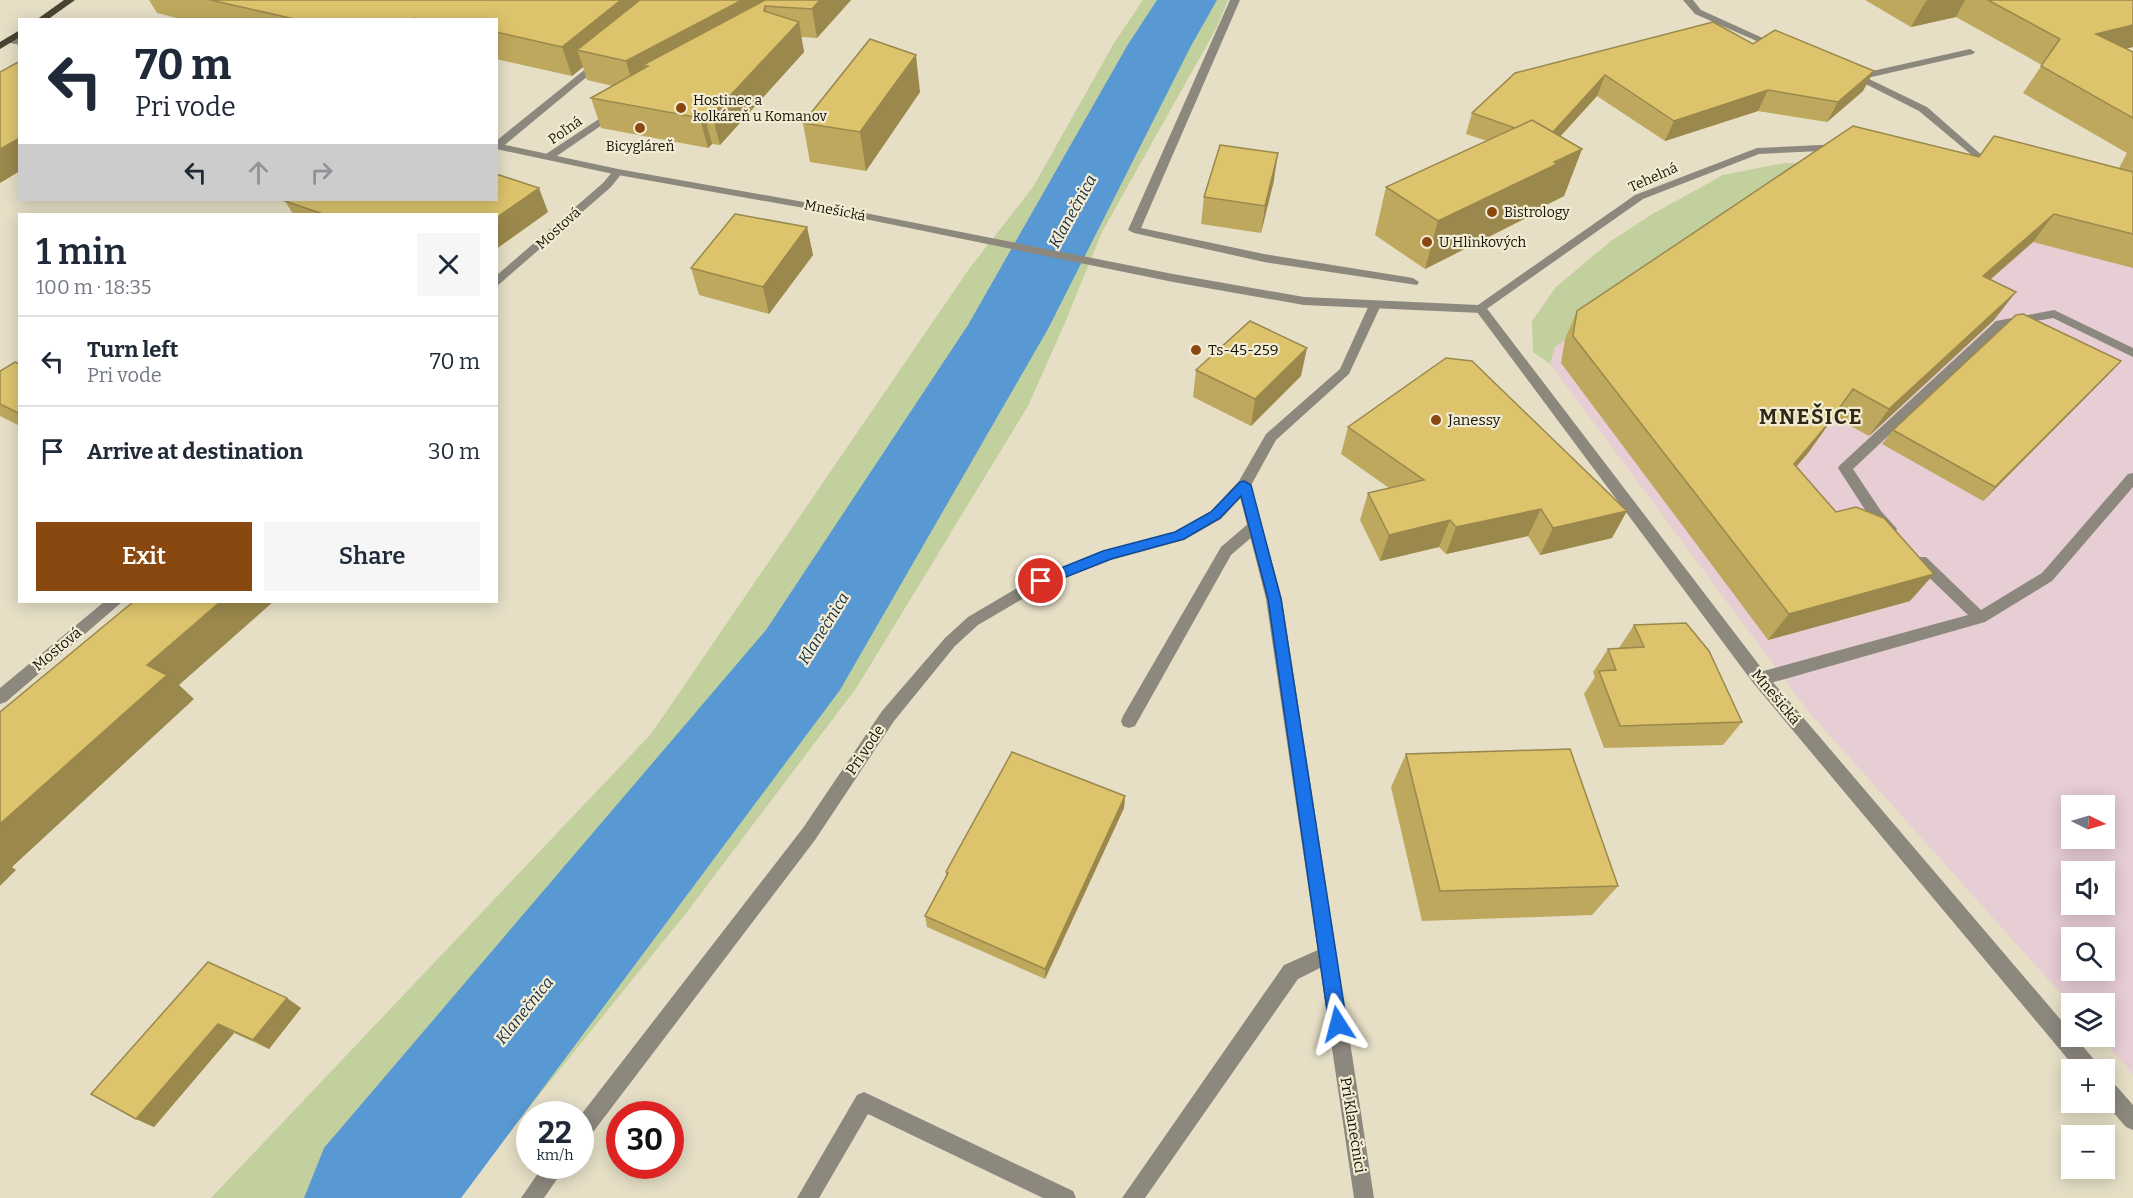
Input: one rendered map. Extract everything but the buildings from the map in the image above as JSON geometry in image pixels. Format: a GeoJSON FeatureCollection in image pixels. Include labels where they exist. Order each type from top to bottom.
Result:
{"type":"FeatureCollection","features":[{"type":"Feature","properties":{"kind":"main road"},"geometry":{"type":"LineString","coordinates":[[43,18],[70,0]]}},
{"type":"Feature","properties":{"kind":"main road"},"geometry":{"type":"LineString","coordinates":[[0,46],[14,41]]}},
{"type":"Feature","properties":{"kind":"street"},"geometry":{"type":"LineString","coordinates":[[1235,0],[1134,230],[1264,258],[1413,282]]}},
{"type":"Feature","properties":{"kind":"street"},"geometry":{"type":"LineString","coordinates":[[1683,0],[1698,12],[1785,49]]}},
{"type":"Feature","properties":{"kind":"street"},"geometry":{"type":"LineString","coordinates":[[498,145],[611,52]]}},
{"type":"Feature","properties":{"kind":"street"},"geometry":{"type":"LineString","coordinates":[[1858,77],[1970,52]]}},
{"type":"Feature","properties":{"kind":"street"},"geometry":{"type":"LineString","coordinates":[[1838,69],[1923,109],[1985,161],[1957,157]]}},
{"type":"Feature","properties":{"kind":"street","name":"Poľná"},"geometry":{"type":"LineString","coordinates":[[550,156],[624,105]]}},
{"type":"Feature","properties":{"kind":"street","name":"Mnešická"},"geometry":{"type":"LineString","coordinates":[[498,146],[618,172],[860,215],[1173,278],[1304,301],[1376,305]]}},
{"type":"Feature","properties":{"kind":"street","name":"Tehelná"},"geometry":{"type":"LineString","coordinates":[[1481,309],[1640,197],[1757,151],[1855,146]]}},
{"type":"Feature","properties":{"kind":"street","name":"Mostová"},"geometry":{"type":"LineString","coordinates":[[498,281],[607,185],[618,172]]}},
{"type":"Feature","properties":{"kind":"street"},"geometry":{"type":"LineString","coordinates":[[1376,305],[1481,309]]}},
{"type":"Feature","properties":{"kind":"street","name":"Pri vode"},"geometry":{"type":"LineString","coordinates":[[594,1115],[809,834],[888,716],[950,642],[973,621],[1041,581],[1108,555],[1179,536],[1215,515],[1244,485],[1271,437],[1345,370],[1376,305]]}},
{"type":"Feature","properties":{"kind":"street","name":"Mnešická"},"geometry":{"type":"LineString","coordinates":[[1481,309],[1760,679],[2081,1059]]}},
{"type":"Feature","properties":{"kind":"street"},"geometry":{"type":"LineString","coordinates":[[1980,618],[1876,515],[1845,468],[2000,324],[2054,314],[2133,353]]}},
{"type":"Feature","properties":{"kind":"street"},"geometry":{"type":"LineString","coordinates":[[1760,679],[1980,618],[2047,577],[2133,478]]}},
{"type":"Feature","properties":{"kind":"street","name":"Pri Klanečnici"},"geometry":{"type":"LineString","coordinates":[[1244,485],[1274,599],[1364,1198]]}},
{"type":"Feature","properties":{"kind":"street"},"geometry":{"type":"LineString","coordinates":[[1129,721],[1226,551],[1254,527]]}},
{"type":"Feature","properties":{"kind":"street","name":"Mostová"},"geometry":{"type":"LineString","coordinates":[[0,698],[113,603]]}},
{"type":"Feature","properties":{"kind":"street"},"geometry":{"type":"LineString","coordinates":[[1132,1198],[1291,972],[1327,955]]}},
{"type":"Feature","properties":{"kind":"street"},"geometry":{"type":"LineString","coordinates":[[2115,1099],[2133,1120]]}},
{"type":"Feature","properties":{"kind":"street"},"geometry":{"type":"LineString","coordinates":[[807,1198],[864,1102],[1066,1198]]}},
{"type":"Feature","properties":{"kind":"street"},"geometry":{"type":"LineString","coordinates":[[531,1198],[546,1179]]}},
{"type":"Feature","properties":{"kind":"shaded area"},"geometry":{"type":"Polygon","coordinates":[[[1800,170],[2133,214],[2133,1074],[2108,1047],[2115,1047],[2115,993],[2061,994],[1808,711],[1550,364],[1555,347],[1800,170]]]}},
{"type":"Feature","properties":{"kind":"green space"},"geometry":{"type":"Polygon","coordinates":[[[1143,0],[1228,0],[1217,27],[1102,232],[1028,406],[857,687],[687,912],[534,1101],[516,1101],[516,1124],[456,1198],[211,1198],[651,734],[969,269],[1033,187],[1114,43],[1143,0]]]}},
{"type":"Feature","properties":{"kind":"green space"},"geometry":{"type":"Polygon","coordinates":[[[1784,163],[1909,164],[1800,170],[1555,347],[1550,364],[1533,352],[1532,321],[1556,287],[1611,241],[1654,213],[1723,175],[1784,163]]]}},
{"type":"Feature","properties":{"kind":"waterway","name":"Klanečnica"},"geometry":{"type":"LineString","coordinates":[[374,1198],[803,660],[1007,329],[1159,46],[1187,0]]}},
{"type":"Feature","properties":{"kind":"place","name":"Hostinec a kolkáreň u Komanov"},"geometry":{"type":"Point","coordinates":[681,108]}},
{"type":"Feature","properties":{"kind":"place","name":"Bicygláreň"},"geometry":{"type":"Point","coordinates":[640,128]}},
{"type":"Feature","properties":{"kind":"place","name":"Bistrology"},"geometry":{"type":"Point","coordinates":[1492,212]}},
{"type":"Feature","properties":{"kind":"place","name":"U Hlinkových"},"geometry":{"type":"Point","coordinates":[1427,242]}},
{"type":"Feature","properties":{"kind":"place","name":"Ts-45-259"},"geometry":{"type":"Point","coordinates":[1196,350]}},
{"type":"Feature","properties":{"kind":"place","name":"Janessy"},"geometry":{"type":"Point","coordinates":[1436,420]}},
{"type":"Feature","properties":{"kind":"district","name":"MNEŠICE"},"geometry":{"type":"Point","coordinates":[1811,417]}},
{"type":"Feature","properties":{"kind":"route"},"geometry":{"type":"LineString","coordinates":[[1041,581],[1108,555],[1179,536],[1215,515],[1244,485],[1274,599],[1338,1024]]}}]}
